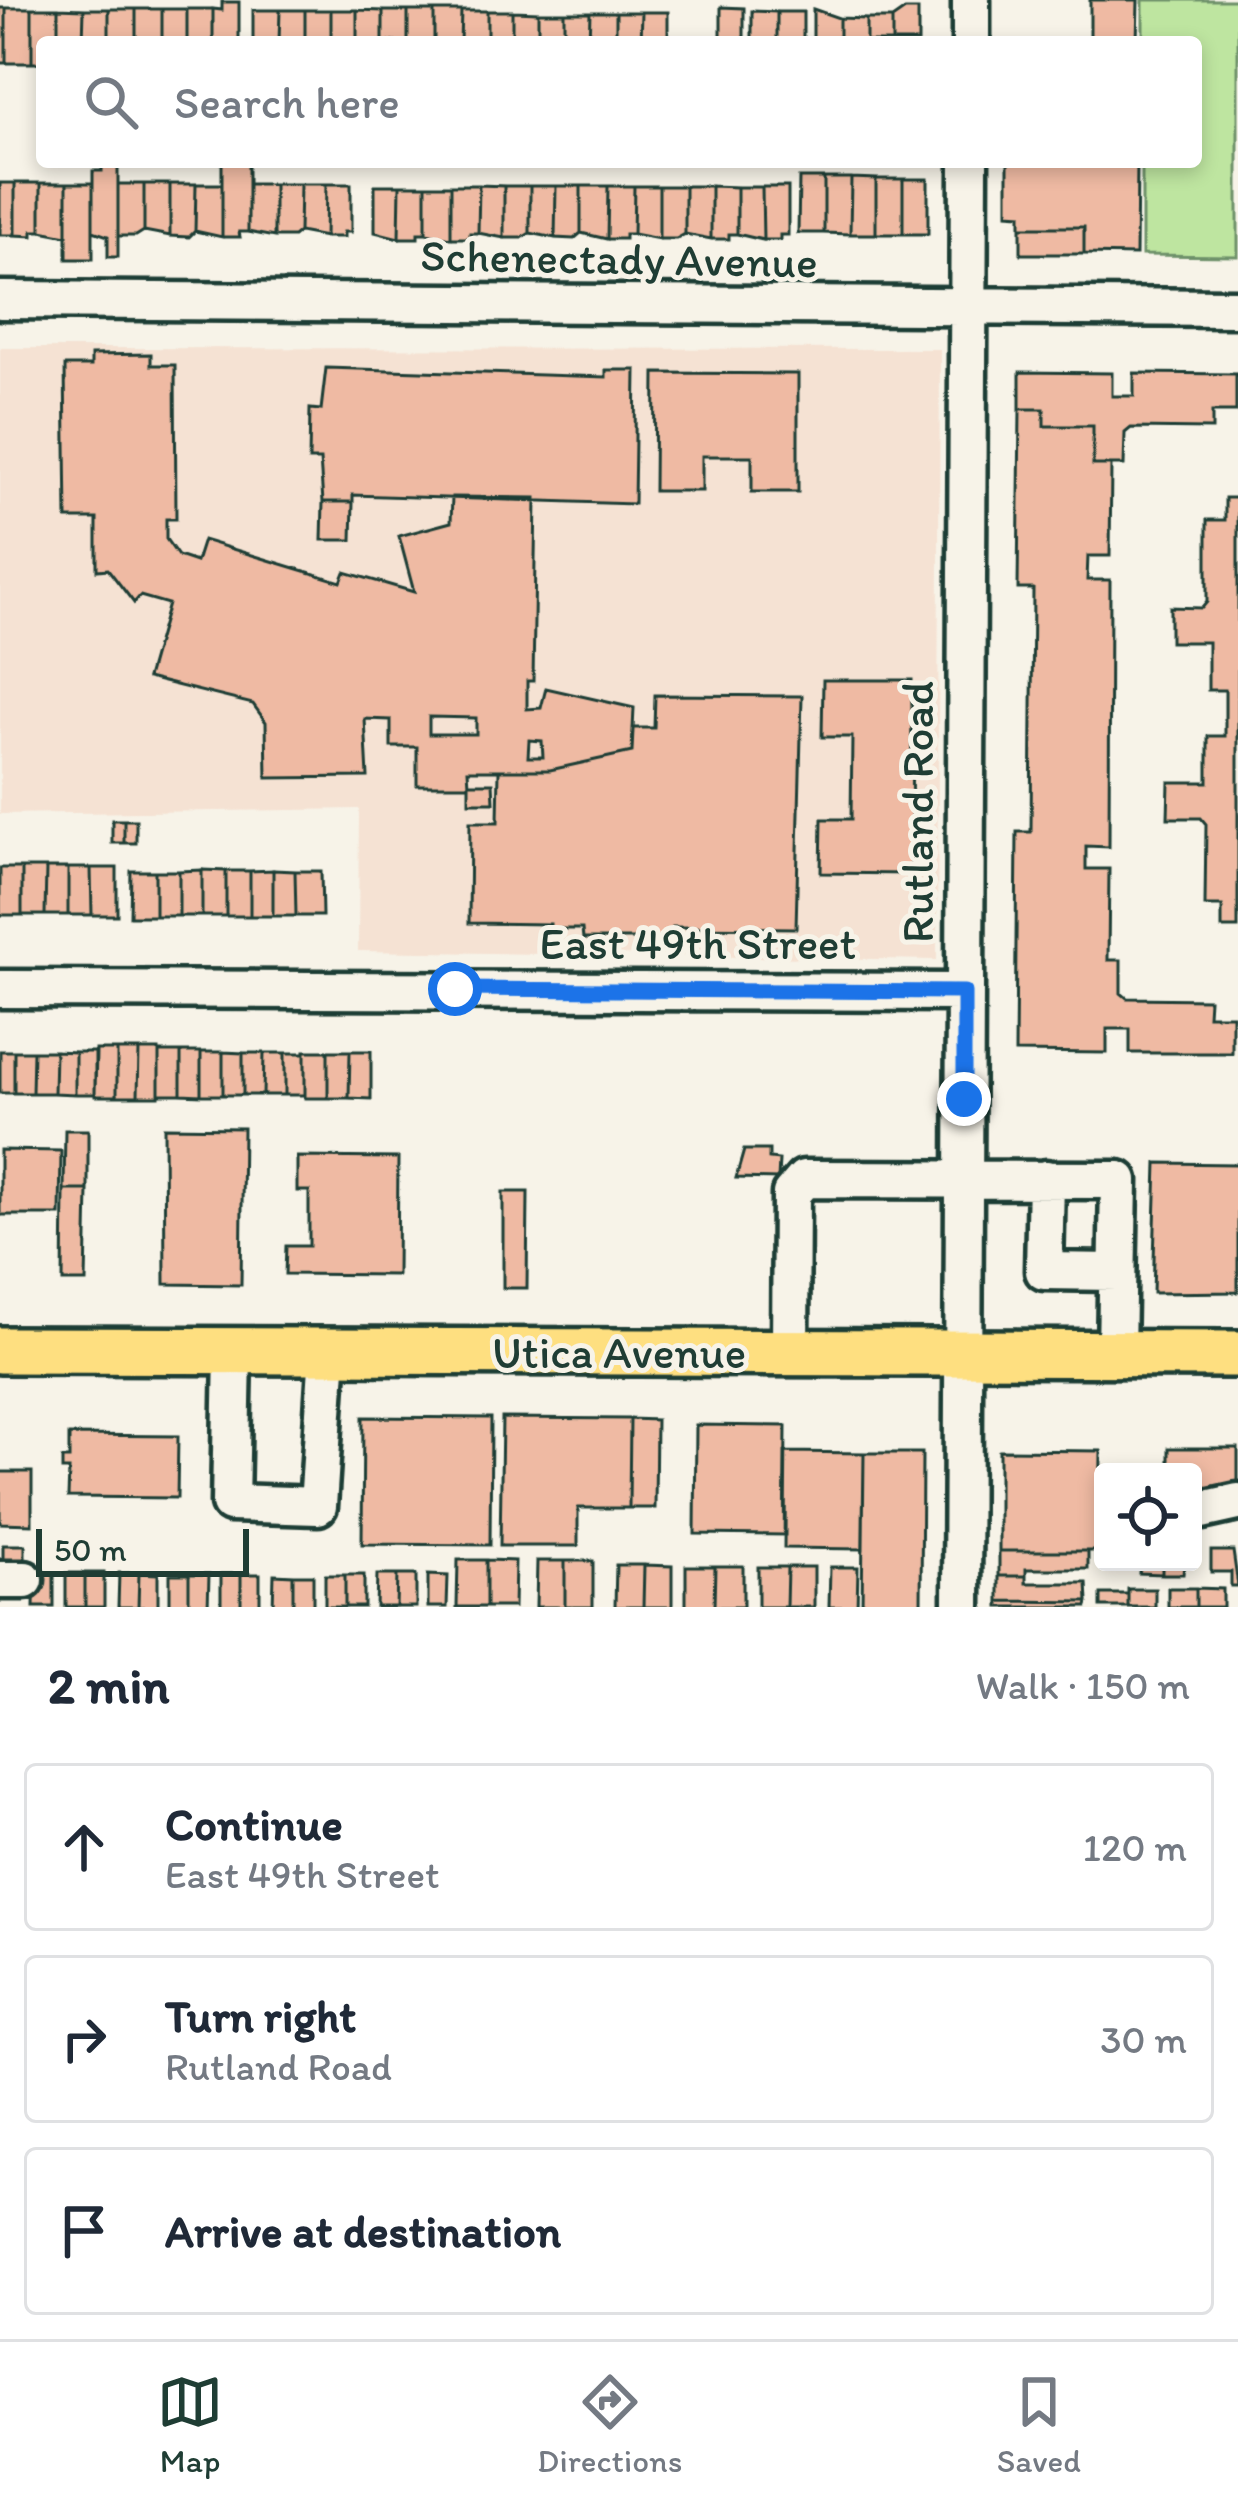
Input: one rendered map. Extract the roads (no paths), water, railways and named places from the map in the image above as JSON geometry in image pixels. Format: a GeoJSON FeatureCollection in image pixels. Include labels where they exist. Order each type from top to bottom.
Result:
{"type":"FeatureCollection","features":[{"type":"Feature","properties":{"kind":"main road","name":"Utica Avenue"},"geometry":{"type":"LineString","coordinates":[[0,1350],[1238,1354]]}},
{"type":"Feature","properties":{"kind":"street"},"geometry":{"type":"LineString","coordinates":[[970,36],[971,0]]}},
{"type":"Feature","properties":{"kind":"street","name":"Rutland Road"},"geometry":{"type":"LineString","coordinates":[[962,1607],[970,168]]}},
{"type":"Feature","properties":{"kind":"street","name":"Schenectady Avenue"},"geometry":{"type":"LineString","coordinates":[[0,300],[968,310],[1238,308]]}},
{"type":"Feature","properties":{"kind":"street","name":"East 49th Street"},"geometry":{"type":"LineString","coordinates":[[0,988],[964,992]]}},
{"type":"Feature","properties":{"kind":"street"},"geometry":{"type":"LineString","coordinates":[[790,1352],[791,1194],[804,1179],[963,1178],[1119,1180],[1116,1353]]}},
{"type":"Feature","properties":{"kind":"street"},"geometry":{"type":"LineString","coordinates":[[1046,1179],[1045,1271],[1117,1272]]}},
{"type":"Feature","properties":{"kind":"street"},"geometry":{"type":"LineString","coordinates":[[233,1353],[230,1503],[318,1506],[328,1351]]}},
{"type":"Feature","properties":{"kind":"street"},"geometry":{"type":"LineString","coordinates":[[1202,1510],[1238,1502]]}}]}
